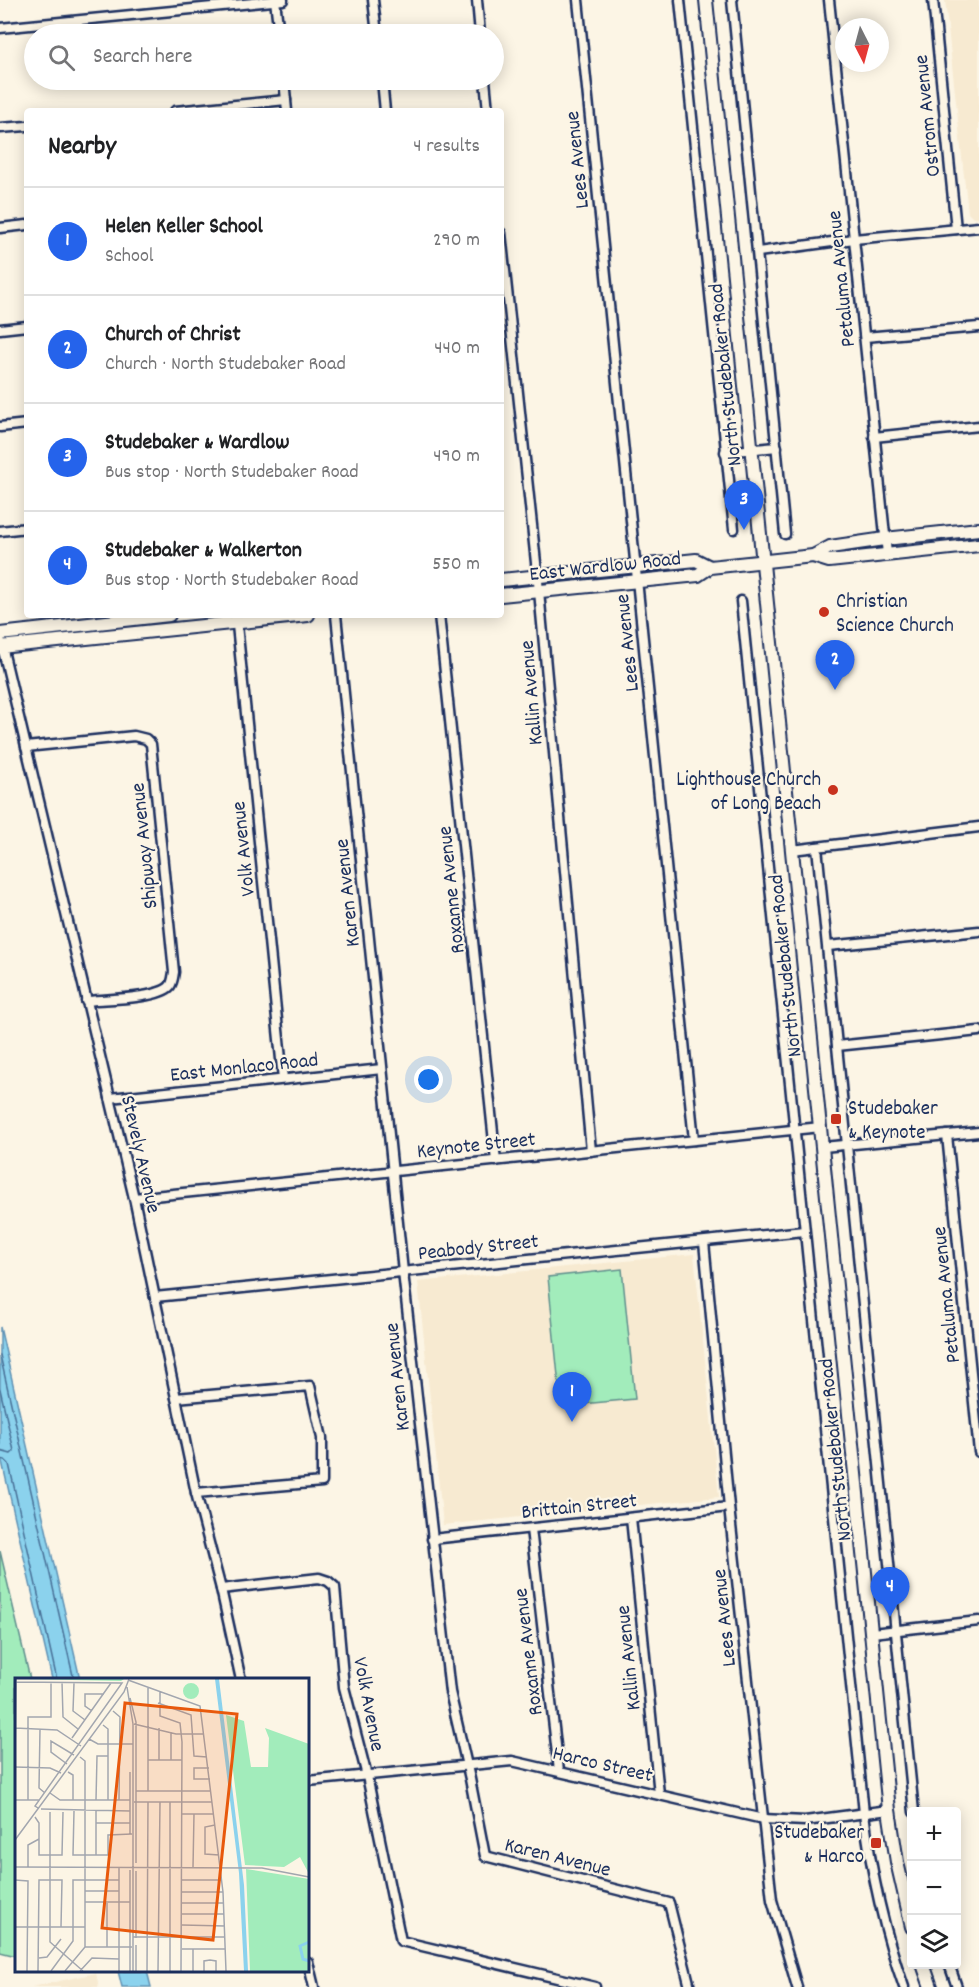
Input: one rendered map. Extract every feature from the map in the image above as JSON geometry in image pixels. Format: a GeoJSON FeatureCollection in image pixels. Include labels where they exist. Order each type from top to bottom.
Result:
{"type":"FeatureCollection","features":[{"type":"Feature","properties":{"kind":"main road","name":"North Studebaker Road"},"geometry":{"type":"LineString","coordinates":[[706,0],[889,1810],[897,1863],[909,1915]]}},
{"type":"Feature","properties":{"kind":"main road","name":"East Wardlow Road"},"geometry":{"type":"LineString","coordinates":[[504,595],[698,575],[710,567],[813,556],[830,548],[885,539],[979,529]]}},
{"type":"Feature","properties":{"kind":"main road","name":"East Wardlow Road"},"geometry":{"type":"LineString","coordinates":[[813,556],[829,561],[979,545]]}},
{"type":"Feature","properties":{"kind":"main road","name":"East Wardlow Road"},"geometry":{"type":"LineString","coordinates":[[504,580],[696,560],[710,567]]}},
{"type":"Feature","properties":{"kind":"main road"},"geometry":{"type":"LineString","coordinates":[[0,634],[142,618]]}},
{"type":"Feature","properties":{"kind":"main road"},"geometry":{"type":"LineString","coordinates":[[1,644],[255,618]]}},
{"type":"Feature","properties":{"kind":"main road"},"geometry":{"type":"LineString","coordinates":[[924,1969],[931,1987]]}},
{"type":"Feature","properties":{"kind":"street"},"geometry":{"type":"LineString","coordinates":[[40,24],[278,0],[279,24]]}},
{"type":"Feature","properties":{"kind":"street"},"geometry":{"type":"LineString","coordinates":[[373,0],[376,24]]}},
{"type":"Feature","properties":{"kind":"street"},"geometry":{"type":"LineString","coordinates":[[477,0],[479,24]]}},
{"type":"Feature","properties":{"kind":"street","name":"Lees Avenue"},"geometry":{"type":"LineString","coordinates":[[578,0],[694,1140]]}},
{"type":"Feature","properties":{"kind":"street","name":"North Studebaker Road"},"geometry":{"type":"LineString","coordinates":[[680,0],[734,529]]}},
{"type":"Feature","properties":{"kind":"street"},"geometry":{"type":"LineString","coordinates":[[732,0],[785,534]]}},
{"type":"Feature","properties":{"kind":"street","name":"Petaluma Avenue"},"geometry":{"type":"LineString","coordinates":[[829,0],[887,554]]}},
{"type":"Feature","properties":{"kind":"street","name":"Ostrom Avenue"},"geometry":{"type":"LineString","coordinates":[[933,0],[956,229]]}},
{"type":"Feature","properties":{"kind":"street"},"geometry":{"type":"LineString","coordinates":[[0,28],[24,26]]}},
{"type":"Feature","properties":{"kind":"street"},"geometry":{"type":"LineString","coordinates":[[285,90],[287,108]]}},
{"type":"Feature","properties":{"kind":"street"},"geometry":{"type":"LineString","coordinates":[[383,90],[385,108]]}},
{"type":"Feature","properties":{"kind":"street"},"geometry":{"type":"LineString","coordinates":[[486,90],[488,108]]}},
{"type":"Feature","properties":{"kind":"street"},"geometry":{"type":"LineString","coordinates":[[205,108],[286,100]]}},
{"type":"Feature","properties":{"kind":"street"},"geometry":{"type":"LineString","coordinates":[[0,128],[24,126]]}},
{"type":"Feature","properties":{"kind":"street"},"geometry":{"type":"LineString","coordinates":[[0,228],[24,225]]}},
{"type":"Feature","properties":{"kind":"street"},"geometry":{"type":"LineString","coordinates":[[758,252],[854,239],[979,227]]}},
{"type":"Feature","properties":{"kind":"street","name":"Kallin Avenue"},"geometry":{"type":"LineString","coordinates":[[504,262],[537,576],[591,1151]]}},
{"type":"Feature","properties":{"kind":"street"},"geometry":{"type":"LineString","coordinates":[[0,329],[24,326]]}},
{"type":"Feature","properties":{"kind":"street"},"geometry":{"type":"LineString","coordinates":[[865,338],[979,327]]}},
{"type":"Feature","properties":{"kind":"street"},"geometry":{"type":"LineString","coordinates":[[0,427],[24,424]]}},
{"type":"Feature","properties":{"kind":"street"},"geometry":{"type":"LineString","coordinates":[[874,437],[979,426]]}},
{"type":"Feature","properties":{"kind":"street"},"geometry":{"type":"LineString","coordinates":[[725,452],[777,447]]}},
{"type":"Feature","properties":{"kind":"street"},"geometry":{"type":"LineString","coordinates":[[0,531],[24,528]]}},
{"type":"Feature","properties":{"kind":"street","name":"North Studebaker Road"},"geometry":{"type":"LineString","coordinates":[[741,601],[864,1813],[872,1872],[882,1915],[904,1987]]}},
{"type":"Feature","properties":{"kind":"street","name":"Karen Avenue"},"geometry":{"type":"LineString","coordinates":[[336,618],[403,1272],[450,1692],[485,1856],[669,1903],[690,1987]]}},
{"type":"Feature","properties":{"kind":"street","name":"Roxanne Avenue"},"geometry":{"type":"LineString","coordinates":[[439,618],[496,1161]]}},
{"type":"Feature","properties":{"kind":"street","name":"Volk Avenue"},"geometry":{"type":"LineString","coordinates":[[237,619],[283,1080]]}},
{"type":"Feature","properties":{"kind":"street","name":"Stevely Avenue"},"geometry":{"type":"LineString","coordinates":[[1,644],[134,1198],[196,1493],[241,1678]]}},
{"type":"Feature","properties":{"kind":"street","name":"Shipway Avenue"},"geometry":{"type":"LineString","coordinates":[[26,747],[134,736],[146,739],[151,744],[173,980],[169,987],[153,994],[86,1001]]}},
{"type":"Feature","properties":{"kind":"street"},"geometry":{"type":"LineString","coordinates":[[792,850],[979,827]]}},
{"type":"Feature","properties":{"kind":"street"},"geometry":{"type":"LineString","coordinates":[[817,847],[914,1807]]}},
{"type":"Feature","properties":{"kind":"street"},"geometry":{"type":"LineString","coordinates":[[828,946],[979,931]]}},
{"type":"Feature","properties":{"kind":"street"},"geometry":{"type":"LineString","coordinates":[[837,1046],[979,1031]]}},
{"type":"Feature","properties":{"kind":"street","name":"East Monlaco Road"},"geometry":{"type":"LineString","coordinates":[[110,1098],[382,1069]]}},
{"type":"Feature","properties":{"kind":"street","name":"Keynote Street"},"geometry":{"type":"LineString","coordinates":[[134,1198],[820,1127]]}},
{"type":"Feature","properties":{"kind":"street"},"geometry":{"type":"LineString","coordinates":[[823,1147],[979,1132]]}},
{"type":"Feature","properties":{"kind":"street","name":"Petaluma Avenue"},"geometry":{"type":"LineString","coordinates":[[947,1135],[979,1452]]}},
{"type":"Feature","properties":{"kind":"street","name":"Peabody Street"},"geometry":{"type":"LineString","coordinates":[[155,1297],[804,1232]]}},
{"type":"Feature","properties":{"kind":"street","name":"Lees Avenue"},"geometry":{"type":"LineString","coordinates":[[704,1242],[729,1507],[772,1900],[797,1987]]}},
{"type":"Feature","properties":{"kind":"street"},"geometry":{"type":"LineString","coordinates":[[176,1398],[310,1386],[321,1438],[322,1482],[196,1493]]}},
{"type":"Feature","properties":{"kind":"street","name":"Brittain Street"},"geometry":{"type":"LineString","coordinates":[[432,1539],[729,1507]]}},
{"type":"Feature","properties":{"kind":"street","name":"Kallin Avenue"},"geometry":{"type":"LineString","coordinates":[[631,1518],[659,1794]]}},
{"type":"Feature","properties":{"kind":"street","name":"Roxanne Avenue"},"geometry":{"type":"LineString","coordinates":[[531,1528],[559,1771]]}},
{"type":"Feature","properties":{"kind":"street","name":"Volk Avenue"},"geometry":{"type":"LineString","coordinates":[[221,1590],[319,1578],[335,1587],[344,1688],[367,1776],[401,1941],[596,1987]]}},
{"type":"Feature","properties":{"kind":"street"},"geometry":{"type":"LineString","coordinates":[[872,1633],[979,1621]]}},
{"type":"Feature","properties":{"kind":"street","name":"Harco Street"},"geometry":{"type":"LineString","coordinates":[[309,1781],[512,1761],[763,1819],[805,1821],[889,1810]]}},
{"type":"Feature","properties":{"kind":"street"},"geometry":{"type":"LineString","coordinates":[[309,1966],[314,1987]]}},
{"type":"Feature","properties":{"kind":"street"},"geometry":{"type":"LineString","coordinates":[[950,1969],[957,1987]]}},
{"type":"Feature","properties":{"kind":"shaded area"},"geometry":{"type":"Polygon","coordinates":[[[945,0],[979,0],[979,217],[973,218],[968,213],[945,0]]]}},
{"type":"Feature","properties":{"kind":"shaded area"},"geometry":{"type":"Polygon","coordinates":[[[694,1254],[719,1497],[443,1525],[418,1282],[694,1254]]]}},
{"type":"Feature","properties":{"kind":"shaded area"},"geometry":{"type":"Polygon","coordinates":[[[96,1973],[99,1987],[32,1987],[96,1973]]]}},
{"type":"Feature","properties":{"kind":"green space"},"geometry":{"type":"Polygon","coordinates":[[[622,1269],[635,1399],[561,1406],[548,1277],[622,1269]]]}},
{"type":"Feature","properties":{"kind":"green space"},"geometry":{"type":"Polygon","coordinates":[[[0,1551],[30,1678],[15,1678],[15,1956],[0,1952],[0,1551]]]}},
{"type":"Feature","properties":{"kind":"water"},"geometry":{"type":"Polygon","coordinates":[[[0,1327],[80,1678],[52,1678],[0,1453],[0,1327]]]}},
{"type":"Feature","properties":{"kind":"water"},"geometry":{"type":"Polygon","coordinates":[[[118,1972],[147,1972],[151,1987],[122,1987],[118,1972]]]}},
{"type":"Feature","properties":{"kind":"place","name":"Studebaker & Wardlow"},"geometry":{"type":"Point","coordinates":[744,530]}},
{"type":"Feature","properties":{"kind":"place","name":"Christian Science Church"},"geometry":{"type":"Point","coordinates":[824,612]}},
{"type":"Feature","properties":{"kind":"place","name":"Church of Christ"},"geometry":{"type":"Point","coordinates":[835,690]}},
{"type":"Feature","properties":{"kind":"place","name":"Lighthouse Church of Long Beach"},"geometry":{"type":"Point","coordinates":[833,790]}},
{"type":"Feature","properties":{"kind":"place","name":"Studebaker & Keynote"},"geometry":{"type":"Point","coordinates":[836,1119]}},
{"type":"Feature","properties":{"kind":"place","name":"Helen Keller School"},"geometry":{"type":"Point","coordinates":[572,1422]}},
{"type":"Feature","properties":{"kind":"place","name":"Studebaker & Walkerton"},"geometry":{"type":"Point","coordinates":[890,1617]}},
{"type":"Feature","properties":{"kind":"place","name":"Studebaker & Harco"},"geometry":{"type":"Point","coordinates":[876,1843]}}]}
